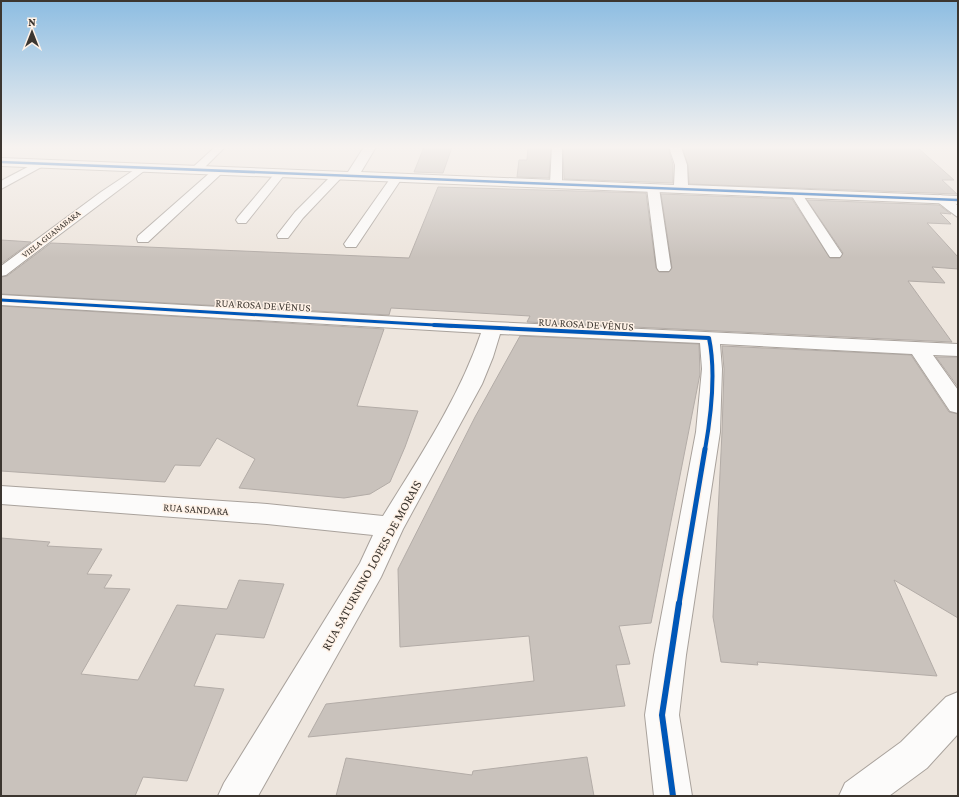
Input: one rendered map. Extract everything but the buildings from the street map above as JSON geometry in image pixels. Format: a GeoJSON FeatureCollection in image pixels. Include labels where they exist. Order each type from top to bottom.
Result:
{"type":"FeatureCollection","features":[{"type":"Feature","properties":{"kind":"street"},"geometry":{"type":"LineString","coordinates":[[579,184],[958,200]]}},
{"type":"Feature","properties":{"kind":"street"},"geometry":{"type":"LineString","coordinates":[[681,184],[681,189]]}},
{"type":"Feature","properties":{"kind":"street","name":"RUA ROSA DE VÊNUS"},"geometry":{"type":"LineString","coordinates":[[1,300],[492,328],[958,350]]}},
{"type":"Feature","properties":{"kind":"street","name":"RUA SATURNINO LOPES DE MORAIS"},"geometry":{"type":"LineString","coordinates":[[237,796],[371,569],[390,527],[420,477],[471,384],[483,357],[492,328]]}},
{"type":"Feature","properties":{"kind":"street"},"geometry":{"type":"LineString","coordinates":[[673,796],[662,714],[670,655],[708,432],[712,364],[712,352],[709,338]]}},
{"type":"Feature","properties":{"kind":"street"},"geometry":{"type":"LineString","coordinates":[[918,348],[958,406]]}},
{"type":"Feature","properties":{"kind":"street","name":"RUA SANDARA"},"geometry":{"type":"LineString","coordinates":[[1,495],[267,514],[390,527]]}},
{"type":"Feature","properties":{"kind":"street"},"geometry":{"type":"LineString","coordinates":[[858,796],[914,756],[958,709]]}},
{"type":"Feature","properties":{"kind":"lane","name":"VIELA GUANABARA"},"geometry":{"type":"LineString","coordinates":[[1,272],[118,184]]}},
{"type":"Feature","properties":{"kind":"lane"},"geometry":{"type":"LineString","coordinates":[[143,239],[204,184]]}},
{"type":"Feature","properties":{"kind":"lane"},"geometry":{"type":"LineString","coordinates":[[242,220],[272,184]]}},
{"type":"Feature","properties":{"kind":"lane"},"geometry":{"type":"LineString","coordinates":[[284,235],[299,215],[329,184]]}},
{"type":"Feature","properties":{"kind":"lane"},"geometry":{"type":"LineString","coordinates":[[351,244],[392,184]]}},
{"type":"Feature","properties":{"kind":"lane"},"geometry":{"type":"LineString","coordinates":[[653,188],[664,268]]}},
{"type":"Feature","properties":{"kind":"lane"},"geometry":{"type":"LineString","coordinates":[[796,193],[835,254]]}},
{"type":"Feature","properties":{"kind":"lane"},"geometry":{"type":"LineString","coordinates":[[940,199],[946,201],[958,213]]}},
{"type":"Feature","properties":{"kind":"cycle path"},"geometry":{"type":"LineString","coordinates":[[560,184],[958,200]]}},
{"type":"Feature","properties":{"kind":"cycle path"},"geometry":{"type":"LineString","coordinates":[[1,300],[492,328],[709,338],[712,352],[712,369],[708,432],[670,655],[662,715],[673,796]]}}]}
